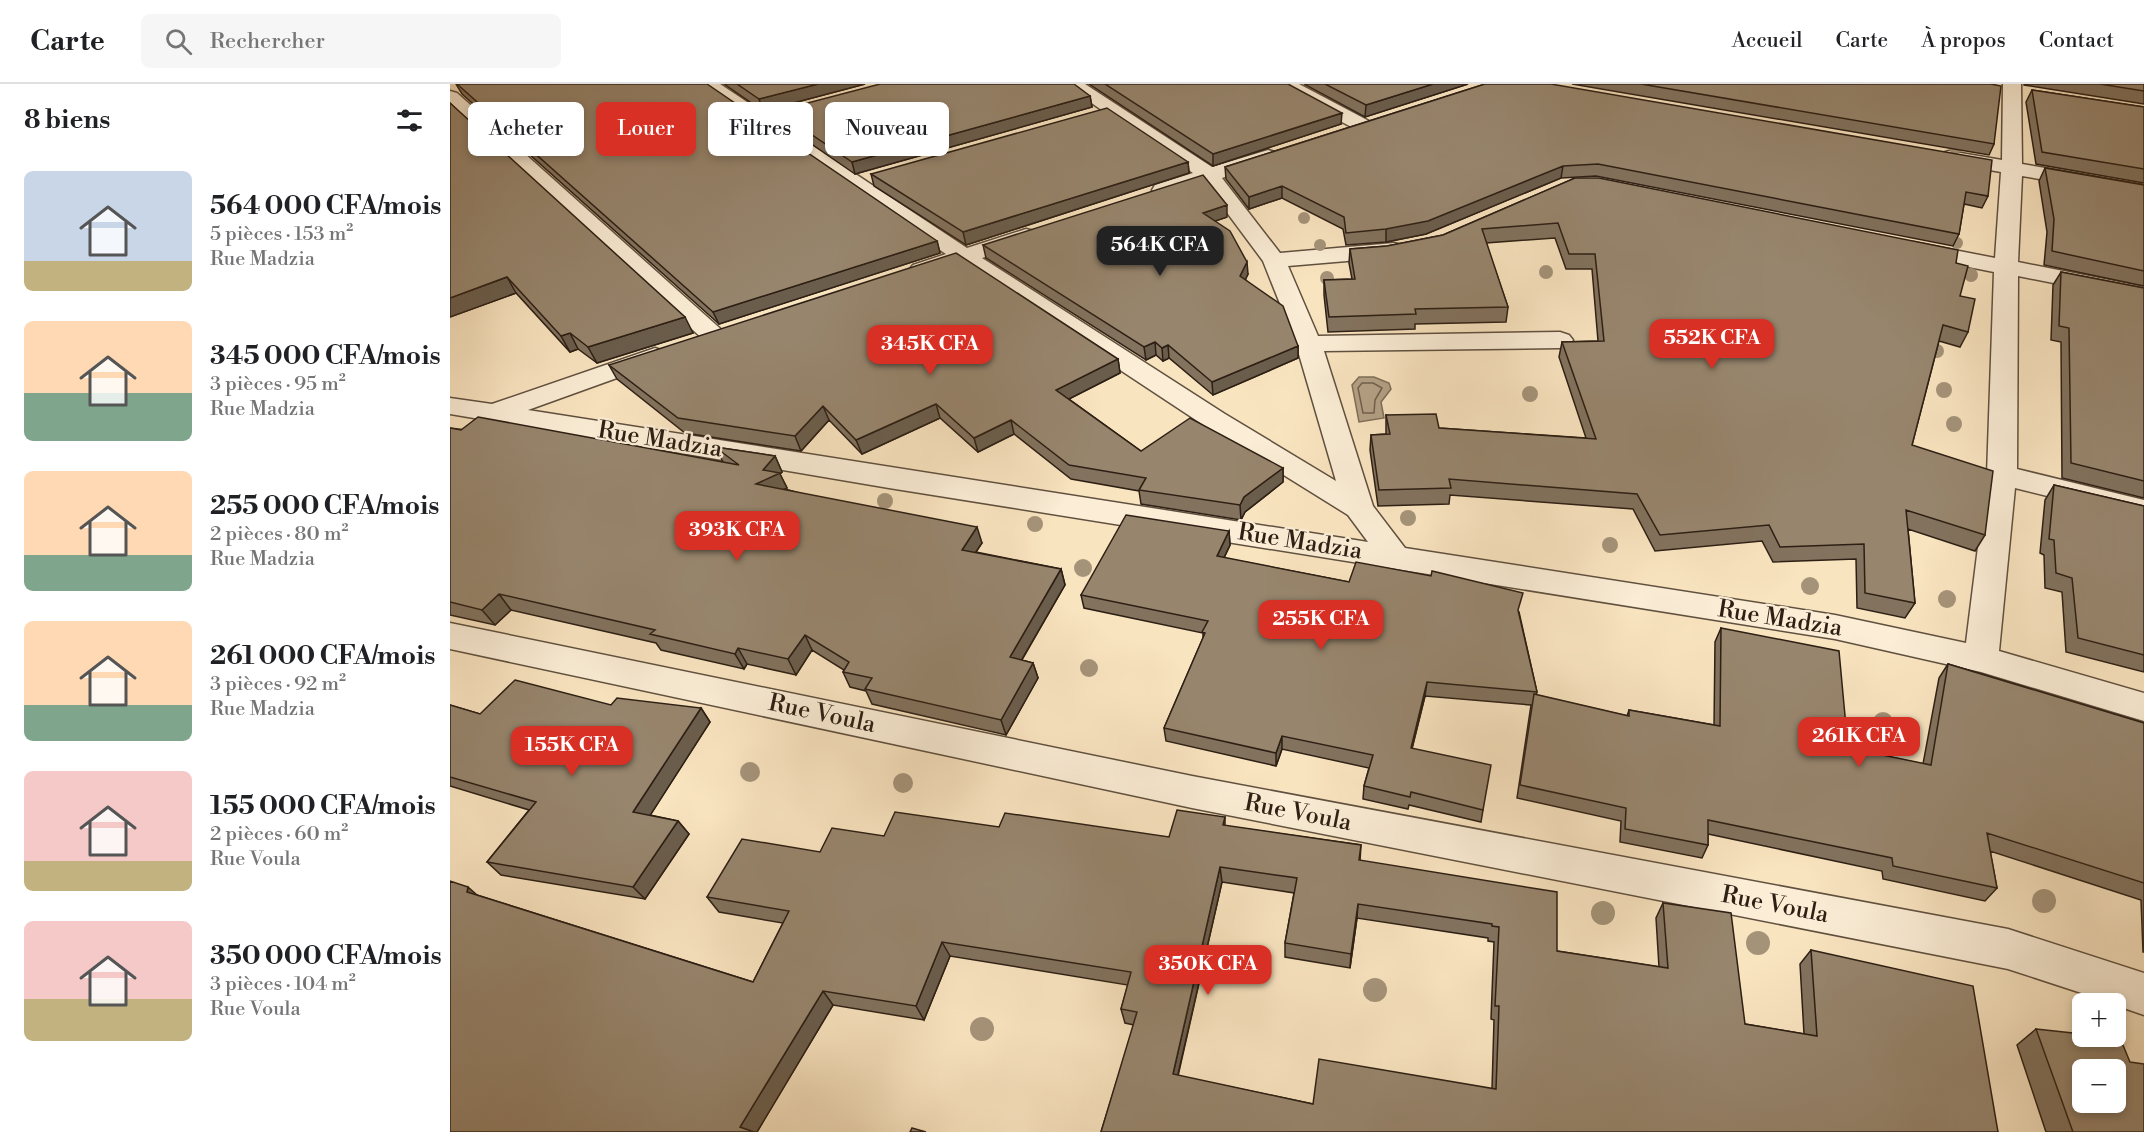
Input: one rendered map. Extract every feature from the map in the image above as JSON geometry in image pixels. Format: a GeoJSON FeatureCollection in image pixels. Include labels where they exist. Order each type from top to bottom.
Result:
{"type":"FeatureCollection","features":[{"type":"Feature","properties":{"kind":"street"},"geometry":{"type":"LineString","coordinates":[[450,86],[457,84]]}},
{"type":"Feature","properties":{"kind":"street"},"geometry":{"type":"LineString","coordinates":[[708,84],[771,117],[864,180],[966,256],[1215,420],[1359,508]]}},
{"type":"Feature","properties":{"kind":"street"},"geometry":{"type":"LineString","coordinates":[[1073,84],[1100,113],[1209,175],[1274,260],[1309,344],[1359,508],[1395,557]]}},
{"type":"Feature","properties":{"kind":"street"},"geometry":{"type":"LineString","coordinates":[[1285,84],[1372,122],[1329,136]]}},
{"type":"Feature","properties":{"kind":"street"},"geometry":{"type":"LineString","coordinates":[[1981,659],[2002,475],[2006,268],[2012,168],[2012,90]]}},
{"type":"Feature","properties":{"kind":"street"},"geometry":{"type":"LineString","coordinates":[[450,97],[694,344]]}},
{"type":"Feature","properties":{"kind":"street"},"geometry":{"type":"LineString","coordinates":[[1143,197],[1285,150]]}},
{"type":"Feature","properties":{"kind":"street"},"geometry":{"type":"LineString","coordinates":[[1930,154],[2144,191]]}},
{"type":"Feature","properties":{"kind":"street"},"geometry":{"type":"LineString","coordinates":[[904,276],[1043,230]]}},
{"type":"Feature","properties":{"kind":"street"},"geometry":{"type":"LineString","coordinates":[[1890,244],[2144,294]]}},
{"type":"Feature","properties":{"kind":"street"},"geometry":{"type":"LineString","coordinates":[[1274,260],[1409,247]]}},
{"type":"Feature","properties":{"kind":"street"},"geometry":{"type":"LineString","coordinates":[[495,412],[610,370],[738,330]]}},
{"type":"Feature","properties":{"kind":"street"},"geometry":{"type":"LineString","coordinates":[[1309,344],[1560,340]]}},
{"type":"Feature","properties":{"kind":"street","name":"Rue Madzia"},"geometry":{"type":"LineString","coordinates":[[450,406],[1835,627],[1981,659],[2144,707]]}},
{"type":"Feature","properties":{"kind":"street"},"geometry":{"type":"LineString","coordinates":[[2002,475],[2144,510]]}},
{"type":"Feature","properties":{"kind":"street","name":"Rue Voula"},"geometry":{"type":"LineString","coordinates":[[450,636],[1192,792],[2008,950],[2144,994]]}},
{"type":"Feature","properties":{"kind":"water"},"geometry":{"type":"Polygon","coordinates":[[[1359,377],[1374,377],[1389,383],[1391,389],[1381,402],[1384,418],[1359,422],[1352,385],[1359,377]]]}},
{"type":"Feature","properties":{"kind":"building"},"geometry":{"type":"Polygon","coordinates":[[[457,84],[707,84],[733,102],[708,102],[708,156],[812,156],[937,241],[713,312],[538,156],[584,156],[584,102],[477,102],[457,84]]]}},
{"type":"Feature","properties":{"kind":"building"},"geometry":{"type":"Polygon","coordinates":[[[737,84],[818,84],[759,99],[737,84]]]}},
{"type":"Feature","properties":{"kind":"building"},"geometry":{"type":"Polygon","coordinates":[[[880,84],[1074,84],[1090,96],[949,135],[949,102],[825,102],[825,144],[813,135],[811,102],[880,84]]]}},
{"type":"Feature","properties":{"kind":"building"},"geometry":{"type":"Polygon","coordinates":[[[1105,84],[1288,84],[1342,113],[1213,154],[1105,84]]]}},
{"type":"Feature","properties":{"kind":"building"},"geometry":{"type":"Polygon","coordinates":[[[1325,84],[1433,84],[1366,105],[1325,84]]]}},
{"type":"Feature","properties":{"kind":"building"},"geometry":{"type":"Polygon","coordinates":[[[1485,84],[1551,84],[1992,160],[1988,196],[1966,192],[1959,234],[1598,164],[1563,166],[1428,221],[1386,229],[1346,233],[1344,217],[1282,186],[1249,197],[1225,167],[1485,84]]]}},
{"type":"Feature","properties":{"kind":"building"},"geometry":{"type":"Polygon","coordinates":[[[1641,84],[1991,84],[2001,86],[1994,144],[1641,84]]]}},
{"type":"Feature","properties":{"kind":"building"},"geometry":{"type":"Polygon","coordinates":[[[2100,84],[2144,84],[2144,91],[2100,84]]]}},
{"type":"Feature","properties":{"kind":"building"},"geometry":{"type":"Polygon","coordinates":[[[2032,90],[2144,107],[2144,169],[2042,152],[2032,90]]]}},
{"type":"Feature","properties":{"kind":"building"},"geometry":{"type":"Polygon","coordinates":[[[450,103],[468,119],[468,156],[508,156],[685,317],[588,347],[570,333],[561,336],[507,277],[450,298],[450,103]]]}},
{"type":"Feature","properties":{"kind":"building"},"geometry":{"type":"Polygon","coordinates":[[[1107,108],[1188,162],[963,232],[871,174],[935,156],[949,156],[949,152],[1107,108]]]}},
{"type":"Feature","properties":{"kind":"building"},"geometry":{"type":"Polygon","coordinates":[[[843,156],[874,156],[852,162],[843,156]]]}},
{"type":"Feature","properties":{"kind":"building"},"geometry":{"type":"Polygon","coordinates":[[[2045,168],[2144,185],[2144,271],[2052,251],[2054,219],[2045,168]]]}},
{"type":"Feature","properties":{"kind":"building"},"geometry":{"type":"Polygon","coordinates":[[[1203,175],[1227,205],[1203,213],[1230,231],[1247,262],[1240,276],[1283,306],[1298,346],[1212,382],[1168,345],[1162,348],[1155,342],[1144,347],[983,245],[1203,175]]]}},
{"type":"Feature","properties":{"kind":"building"},"geometry":{"type":"Polygon","coordinates":[[[1575,178],[1599,178],[1958,250],[1956,263],[1968,266],[1960,296],[1975,299],[1968,332],[1943,325],[1912,445],[1993,471],[1985,535],[1906,510],[1915,603],[1865,593],[1864,544],[1780,547],[1769,525],[1660,535],[1637,494],[1449,479],[1451,488],[1379,490],[1371,435],[1390,434],[1386,415],[1436,414],[1439,428],[1596,439],[1562,342],[1604,341],[1595,254],[1569,254],[1558,223],[1482,229],[1508,307],[1415,309],[1416,314],[1329,317],[1324,280],[1355,279],[1350,249],[1387,246],[1443,235],[1575,178]]]}},
{"type":"Feature","properties":{"kind":"building"},"geometry":{"type":"Polygon","coordinates":[[[956,253],[1118,359],[1056,390],[1141,451],[1190,418],[1283,468],[1244,497],[1240,505],[1139,490],[1146,478],[1069,465],[1011,420],[974,438],[936,404],[856,440],[823,406],[795,436],[678,418],[609,365],[956,253]]]}},
{"type":"Feature","properties":{"kind":"building"},"geometry":{"type":"Polygon","coordinates":[[[2061,272],[2144,288],[2144,481],[2071,463],[2069,328],[2059,326],[2061,272]]]}},
{"type":"Feature","properties":{"kind":"building"},"geometry":{"type":"Polygon","coordinates":[[[478,417],[739,465],[715,447],[775,456],[763,470],[780,473],[756,484],[977,527],[962,550],[1061,569],[1010,657],[1033,663],[1001,720],[865,689],[872,678],[843,672],[849,662],[805,635],[788,659],[738,648],[735,654],[650,634],[655,630],[499,594],[482,610],[450,602],[450,428],[461,430],[478,417]]]}},
{"type":"Feature","properties":{"kind":"building"},"geometry":{"type":"Polygon","coordinates":[[[2054,485],[2144,506],[2144,655],[2078,638],[2072,578],[2056,573],[2054,540],[2049,539],[2054,485]]]}},
{"type":"Feature","properties":{"kind":"building"},"geometry":{"type":"Polygon","coordinates":[[[1126,515],[1229,531],[1217,556],[1349,582],[1356,562],[1431,576],[1432,571],[1523,593],[1518,610],[1537,692],[1427,682],[1411,748],[1491,765],[1483,810],[1411,792],[1410,797],[1364,786],[1373,755],[1282,736],[1276,753],[1164,728],[1208,621],[1081,595],[1126,515]]]}},
{"type":"Feature","properties":{"kind":"building"},"geometry":{"type":"Polygon","coordinates":[[[1721,628],[1839,651],[1848,748],[1931,765],[1948,664],[2144,723],[2144,883],[1987,833],[1997,888],[1893,866],[1892,858],[1708,820],[1708,845],[1625,829],[1626,808],[1520,785],[1534,694],[1629,716],[1629,710],[1720,726],[1721,628]]]}},
{"type":"Feature","properties":{"kind":"building"},"geometry":{"type":"Polygon","coordinates":[[[515,680],[611,705],[617,698],[701,708],[633,812],[678,821],[633,887],[487,862],[536,802],[450,777],[450,705],[480,714],[515,680]]]}},
{"type":"Feature","properties":{"kind":"building"},"geometry":{"type":"Polygon","coordinates":[[[1177,810],[1225,817],[1223,825],[1361,845],[1359,860],[1557,892],[1557,951],[1668,968],[1663,903],[1731,913],[1745,1024],[1817,1036],[1811,950],[1973,986],[1998,1132],[1101,1132],[1137,1012],[1121,1009],[1131,972],[942,942],[916,1006],[823,991],[740,1127],[754,1132],[450,1132],[450,881],[468,887],[467,892],[753,982],[789,911],[707,897],[742,839],[820,852],[832,828],[884,836],[895,812],[999,827],[1005,813],[1169,837],[1177,810]],[[1220,867],[1173,1074],[1313,1104],[1319,1059],[1496,1089],[1499,1006],[1495,1006],[1499,927],[1492,926],[1492,924],[1358,904],[1351,954],[1285,943],[1297,878],[1220,867]]]}},
{"type":"Feature","properties":{"kind":"building"},"geometry":{"type":"Polygon","coordinates":[[[2036,1029],[2072,1033],[2072,1047],[2124,1047],[2130,1062],[2144,1064],[2144,1132],[2073,1132],[2036,1029]]]}},
{"type":"Feature","properties":{"kind":"building"},"geometry":{"type":"Polygon","coordinates":[[[912,1128],[926,1132],[910,1132],[912,1128]]]}}]}
